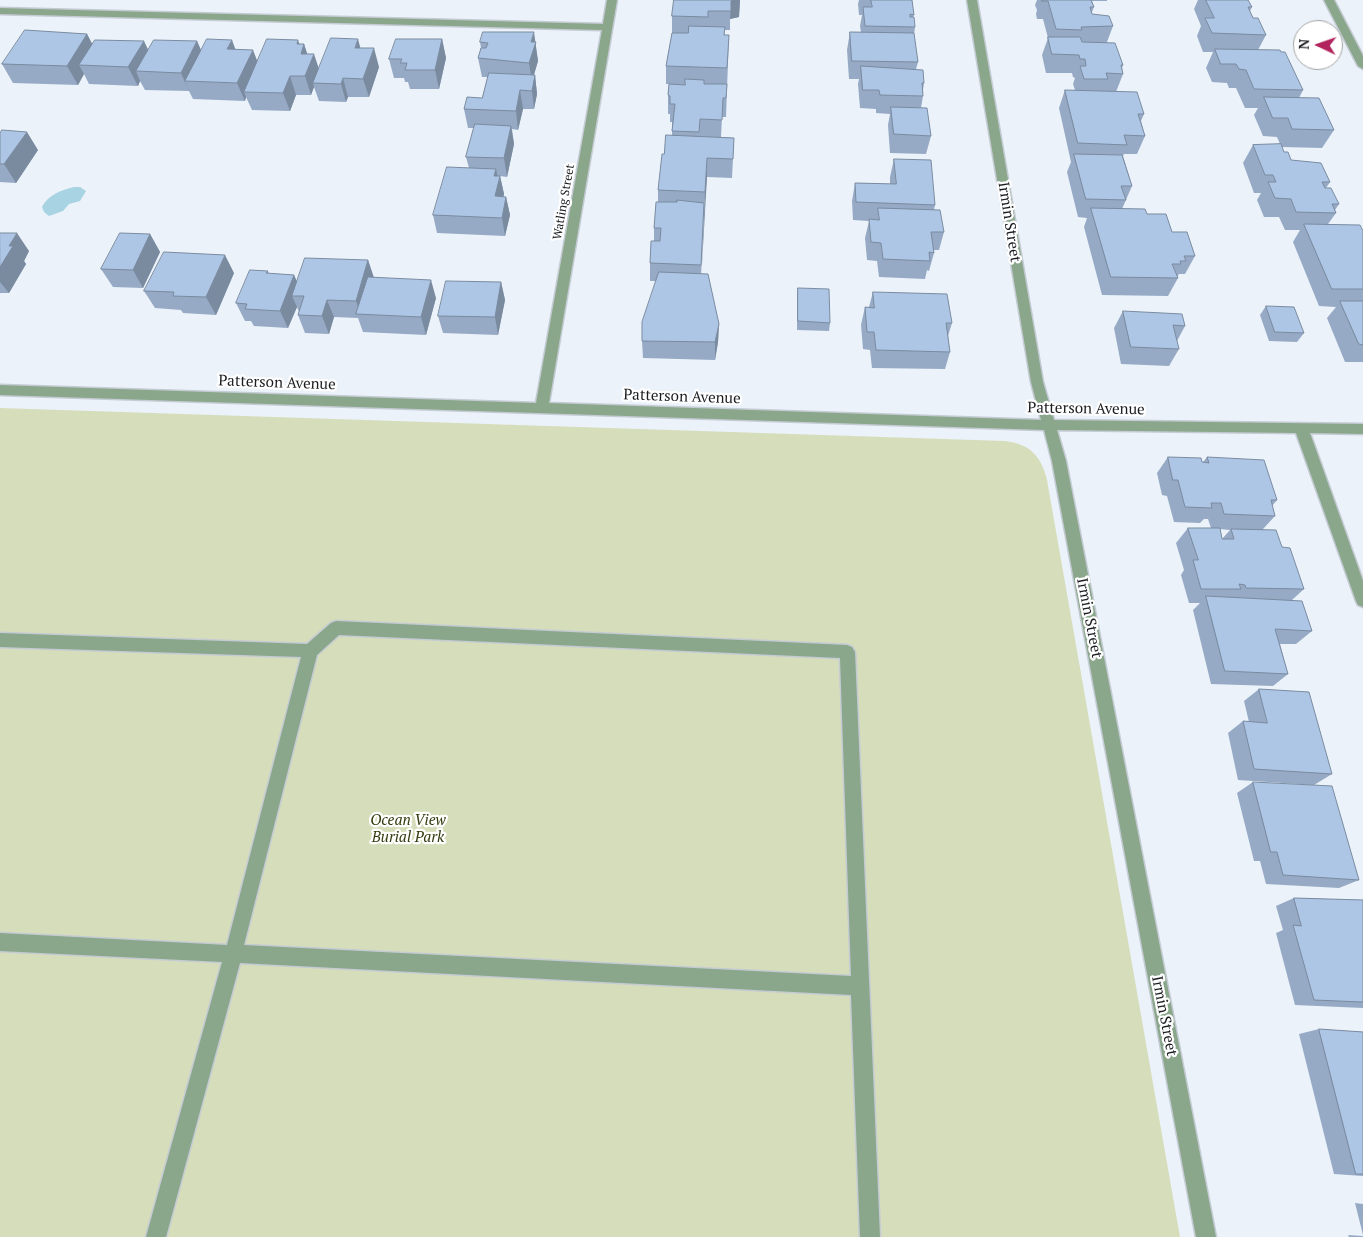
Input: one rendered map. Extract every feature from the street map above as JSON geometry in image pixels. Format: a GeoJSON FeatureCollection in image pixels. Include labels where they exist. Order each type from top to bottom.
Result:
{"type":"FeatureCollection","features":[{"type":"Feature","properties":{"kind":"street","name":"Watling Street"},"geometry":{"type":"LineString","coordinates":[[542,408],[612,0]]}},
{"type":"Feature","properties":{"kind":"street","name":"Irmin Street"},"geometry":{"type":"LineString","coordinates":[[972,0],[1036,382],[1058,460],[1206,1237]]}},
{"type":"Feature","properties":{"kind":"street"},"geometry":{"type":"LineString","coordinates":[[1329,0],[1363,66]]}},
{"type":"Feature","properties":{"kind":"street"},"geometry":{"type":"LineString","coordinates":[[0,11],[607,27]]}},
{"type":"Feature","properties":{"kind":"street","name":"Patterson Avenue"},"geometry":{"type":"LineString","coordinates":[[0,390],[1048,425],[1363,429]]}},
{"type":"Feature","properties":{"kind":"street"},"geometry":{"type":"LineString","coordinates":[[1301,428],[1363,602]]}},
{"type":"Feature","properties":{"kind":"street"},"geometry":{"type":"LineString","coordinates":[[156,1237],[233,956],[310,651],[336,628],[847,652],[870,1237]]}},
{"type":"Feature","properties":{"kind":"street"},"geometry":{"type":"LineString","coordinates":[[0,640],[310,651]]}},
{"type":"Feature","properties":{"kind":"street"},"geometry":{"type":"LineString","coordinates":[[0,942],[233,956],[860,986]]}},
{"type":"Feature","properties":{"kind":"green space","name":"Ocean View Burial Park"},"geometry":{"type":"Polygon","coordinates":[[[0,408],[1005,441],[1028,448],[1038,458],[1047,480],[1180,1237],[0,1237],[0,408]]]}},
{"type":"Feature","properties":{"kind":"water"},"geometry":{"type":"Polygon","coordinates":[[[74,187],[80,187],[86,191],[80,201],[69,204],[63,211],[49,216],[44,212],[42,207],[51,196],[74,187]]]}},
{"type":"Feature","properties":{"kind":"building"},"geometry":{"type":"Polygon","coordinates":[[[674,0],[734,0],[731,1],[731,11],[708,11],[708,17],[672,16],[674,0]]]}},
{"type":"Feature","properties":{"kind":"building"},"geometry":{"type":"Polygon","coordinates":[[[871,0],[912,0],[914,15],[910,14],[910,17],[914,17],[915,27],[865,26],[863,7],[872,7],[871,0]]]}},
{"type":"Feature","properties":{"kind":"building"},"geometry":{"type":"Polygon","coordinates":[[[1042,0],[1091,0],[1094,7],[1090,7],[1092,14],[1109,16],[1113,26],[1081,27],[1082,30],[1056,29],[1048,1],[1042,0]]]}},
{"type":"Feature","properties":{"kind":"building"},"geometry":{"type":"Polygon","coordinates":[[[1206,0],[1248,0],[1252,7],[1248,7],[1253,18],[1258,18],[1266,35],[1212,33],[1205,18],[1214,18],[1206,0]]]}},
{"type":"Feature","properties":{"kind":"building"},"geometry":{"type":"Polygon","coordinates":[[[689,26],[725,27],[724,35],[729,35],[727,68],[666,66],[672,33],[688,33],[689,26]]]}},
{"type":"Feature","properties":{"kind":"building"},"geometry":{"type":"Polygon","coordinates":[[[25,30],[87,34],[67,66],[2,64],[25,30]]]}},
{"type":"Feature","properties":{"kind":"building"},"geometry":{"type":"Polygon","coordinates":[[[483,32],[534,32],[531,42],[536,42],[529,63],[478,58],[481,48],[486,48],[488,43],[480,42],[483,32]]]}},
{"type":"Feature","properties":{"kind":"building"},"geometry":{"type":"Polygon","coordinates":[[[850,32],[914,33],[918,62],[852,61],[850,32]]]}},
{"type":"Feature","properties":{"kind":"building"},"geometry":{"type":"Polygon","coordinates":[[[1048,37],[1080,37],[1082,42],[1115,43],[1123,65],[1121,65],[1123,74],[1106,73],[1108,79],[1084,79],[1080,66],[1086,66],[1085,59],[1080,59],[1079,55],[1052,54],[1048,37]]]}},
{"type":"Feature","properties":{"kind":"building"},"geometry":{"type":"Polygon","coordinates":[[[331,38],[358,39],[355,48],[374,48],[363,79],[343,78],[341,84],[313,83],[331,38]]]}},
{"type":"Feature","properties":{"kind":"building"},"geometry":{"type":"Polygon","coordinates":[[[207,39],[232,40],[227,49],[253,50],[237,83],[185,81],[207,39]]]}},
{"type":"Feature","properties":{"kind":"building"},"geometry":{"type":"Polygon","coordinates":[[[267,39],[298,40],[297,44],[304,44],[301,54],[314,54],[305,76],[290,76],[283,93],[244,92],[267,39]]]}},
{"type":"Feature","properties":{"kind":"building"},"geometry":{"type":"Polygon","coordinates":[[[396,39],[442,39],[435,70],[405,70],[407,63],[400,63],[402,59],[389,59],[396,39]]]}},
{"type":"Feature","properties":{"kind":"building"},"geometry":{"type":"Polygon","coordinates":[[[95,40],[144,41],[128,67],[79,65],[95,40]]]}},
{"type":"Feature","properties":{"kind":"building"},"geometry":{"type":"Polygon","coordinates":[[[154,40],[197,41],[181,73],[136,71],[154,40]]]}},
{"type":"Feature","properties":{"kind":"building"},"geometry":{"type":"Polygon","coordinates":[[[1215,49],[1280,50],[1285,52],[1303,90],[1254,89],[1246,70],[1239,69],[1236,64],[1221,64],[1215,49]]]}},
{"type":"Feature","properties":{"kind":"building"},"geometry":{"type":"Polygon","coordinates":[[[861,66],[923,70],[923,96],[880,95],[879,90],[863,90],[861,66]]]}},
{"type":"Feature","properties":{"kind":"building"},"geometry":{"type":"Polygon","coordinates":[[[489,73],[535,75],[532,91],[520,90],[516,111],[464,109],[467,97],[482,98],[489,73]]]}},
{"type":"Feature","properties":{"kind":"building"},"geometry":{"type":"Polygon","coordinates":[[[685,79],[704,80],[704,84],[727,84],[726,98],[723,98],[722,120],[700,119],[699,132],[672,131],[675,104],[670,104],[670,96],[668,95],[669,84],[685,85],[685,79]]]}},
{"type":"Feature","properties":{"kind":"building"},"geometry":{"type":"Polygon","coordinates":[[[1065,90],[1137,92],[1144,114],[1138,114],[1145,136],[1124,135],[1127,145],[1078,143],[1065,90]]]}},
{"type":"Feature","properties":{"kind":"building"},"geometry":{"type":"Polygon","coordinates":[[[1264,97],[1319,98],[1334,130],[1292,129],[1288,118],[1273,118],[1264,97]]]}},
{"type":"Feature","properties":{"kind":"building"},"geometry":{"type":"Polygon","coordinates":[[[891,107],[927,108],[931,136],[894,134],[891,107]]]}},
{"type":"Feature","properties":{"kind":"building"},"geometry":{"type":"Polygon","coordinates":[[[475,124],[511,126],[504,158],[466,157],[475,124]]]}},
{"type":"Feature","properties":{"kind":"building"},"geometry":{"type":"Polygon","coordinates":[[[2,130],[27,132],[4,164],[0,164],[0,134],[2,130]]]}},
{"type":"Feature","properties":{"kind":"building"},"geometry":{"type":"Polygon","coordinates":[[[666,135],[734,138],[733,159],[707,158],[705,192],[658,190],[666,135]]]}},
{"type":"Feature","properties":{"kind":"building"},"geometry":{"type":"Polygon","coordinates":[[[1281,144],[1284,152],[1288,152],[1291,160],[1321,163],[1330,182],[1322,182],[1325,188],[1331,188],[1339,204],[1332,204],[1336,213],[1296,212],[1291,199],[1275,198],[1268,182],[1276,182],[1273,175],[1265,175],[1253,145],[1281,144]]]}},
{"type":"Feature","properties":{"kind":"building"},"geometry":{"type":"Polygon","coordinates":[[[1074,154],[1122,155],[1132,186],[1121,186],[1126,200],[1086,199],[1074,154]]]}},
{"type":"Feature","properties":{"kind":"building"},"geometry":{"type":"Polygon","coordinates":[[[894,159],[931,160],[935,205],[856,202],[855,183],[896,184],[894,159]]]}},
{"type":"Feature","properties":{"kind":"building"},"geometry":{"type":"Polygon","coordinates":[[[447,167],[496,169],[494,176],[500,176],[495,196],[506,197],[502,218],[433,215],[447,167]]]}},
{"type":"Feature","properties":{"kind":"building"},"geometry":{"type":"Polygon","coordinates":[[[677,200],[704,203],[701,265],[650,263],[651,241],[660,241],[661,228],[654,228],[656,202],[677,202],[677,200]]]}},
{"type":"Feature","properties":{"kind":"building"},"geometry":{"type":"Polygon","coordinates":[[[878,208],[940,210],[944,232],[931,232],[934,253],[929,252],[930,261],[883,259],[881,243],[871,242],[869,219],[879,220],[878,208]]]}},
{"type":"Feature","properties":{"kind":"building"},"geometry":{"type":"Polygon","coordinates":[[[1091,208],[1145,209],[1147,214],[1166,214],[1172,232],[1187,232],[1195,256],[1184,256],[1186,261],[1180,261],[1181,264],[1172,264],[1178,278],[1111,277],[1091,208]]]}},
{"type":"Feature","properties":{"kind":"building"},"geometry":{"type":"Polygon","coordinates":[[[1304,224],[1360,225],[1363,231],[1363,289],[1332,289],[1304,224]]]}},
{"type":"Feature","properties":{"kind":"building"},"geometry":{"type":"Polygon","coordinates":[[[0,233],[17,233],[9,246],[13,246],[0,267],[0,233]]]}},
{"type":"Feature","properties":{"kind":"building"},"geometry":{"type":"Polygon","coordinates":[[[120,233],[150,234],[133,270],[101,269],[120,233]]]}},
{"type":"Feature","properties":{"kind":"building"},"geometry":{"type":"Polygon","coordinates":[[[164,252],[225,255],[206,297],[173,296],[174,292],[144,291],[164,252]]]}},
{"type":"Feature","properties":{"kind":"building"},"geometry":{"type":"Polygon","coordinates":[[[305,258],[368,260],[356,301],[327,300],[322,316],[298,315],[304,296],[292,296],[305,258]]]}},
{"type":"Feature","properties":{"kind":"building"},"geometry":{"type":"Polygon","coordinates":[[[250,270],[294,275],[280,311],[245,309],[247,304],[236,303],[250,270]]]}},
{"type":"Feature","properties":{"kind":"building"},"geometry":{"type":"Polygon","coordinates":[[[659,272],[708,274],[719,324],[715,342],[642,341],[642,322],[659,272]]]}},
{"type":"Feature","properties":{"kind":"building"},"geometry":{"type":"Polygon","coordinates":[[[368,277],[431,280],[421,317],[356,314],[368,277]]]}},
{"type":"Feature","properties":{"kind":"building"},"geometry":{"type":"Polygon","coordinates":[[[446,281],[501,282],[495,317],[438,316],[446,281]]]}},
{"type":"Feature","properties":{"kind":"building"},"geometry":{"type":"Polygon","coordinates":[[[798,288],[829,289],[830,323],[798,321],[798,288]]]}},
{"type":"Feature","properties":{"kind":"building"},"geometry":{"type":"Polygon","coordinates":[[[873,292],[947,294],[952,323],[946,323],[950,352],[876,350],[874,332],[867,332],[865,307],[874,308],[873,292]]]}},
{"type":"Feature","properties":{"kind":"building"},"geometry":{"type":"Polygon","coordinates":[[[1340,301],[1363,301],[1363,345],[1359,344],[1340,301]]]}},
{"type":"Feature","properties":{"kind":"building"},"geometry":{"type":"Polygon","coordinates":[[[1266,306],[1294,307],[1304,333],[1275,332],[1266,306]]]}},
{"type":"Feature","properties":{"kind":"building"},"geometry":{"type":"Polygon","coordinates":[[[1123,311],[1182,314],[1185,326],[1173,325],[1179,349],[1131,347],[1123,311]]]}},
{"type":"Feature","properties":{"kind":"building"},"geometry":{"type":"Polygon","coordinates":[[[1168,457],[1201,458],[1202,462],[1209,463],[1207,457],[1264,460],[1277,500],[1271,500],[1275,516],[1224,514],[1221,503],[1211,503],[1212,508],[1185,507],[1178,480],[1173,480],[1168,457]]]}},
{"type":"Feature","properties":{"kind":"building"},"geometry":{"type":"Polygon","coordinates":[[[1188,528],[1220,528],[1222,539],[1234,539],[1231,529],[1276,530],[1282,547],[1290,548],[1304,589],[1246,588],[1245,585],[1239,584],[1241,589],[1201,589],[1193,560],[1198,560],[1188,528]]]}},
{"type":"Feature","properties":{"kind":"building"},"geometry":{"type":"Polygon","coordinates":[[[1206,596],[1302,601],[1312,631],[1275,629],[1288,674],[1225,671],[1206,596]]]}},
{"type":"Feature","properties":{"kind":"building"},"geometry":{"type":"Polygon","coordinates":[[[1259,689],[1309,692],[1332,774],[1254,769],[1243,721],[1267,723],[1259,689]]]}},
{"type":"Feature","properties":{"kind":"building"},"geometry":{"type":"Polygon","coordinates":[[[1253,782],[1332,786],[1359,880],[1283,875],[1277,852],[1271,852],[1253,782]]]}},
{"type":"Feature","properties":{"kind":"building"},"geometry":{"type":"Polygon","coordinates":[[[1294,898],[1363,900],[1363,1002],[1314,1000],[1293,925],[1301,926],[1294,898]]]}},
{"type":"Feature","properties":{"kind":"building"},"geometry":{"type":"Polygon","coordinates":[[[1319,1029],[1363,1032],[1363,1174],[1356,1174],[1319,1029]]]}}]}
